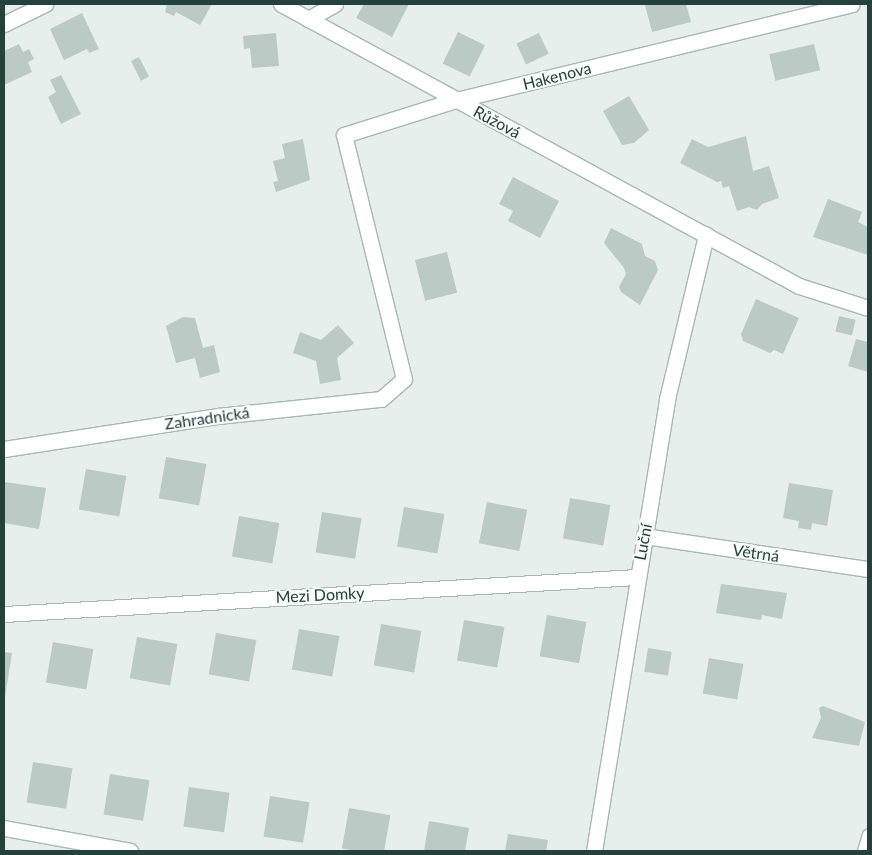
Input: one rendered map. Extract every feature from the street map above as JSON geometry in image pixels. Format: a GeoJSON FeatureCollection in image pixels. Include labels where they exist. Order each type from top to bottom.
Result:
{"type":"FeatureCollection","features":[{"type":"Feature","properties":{"kind":"street"},"geometry":{"type":"LineString","coordinates":[[4,24],[45,4]]}},
{"type":"Feature","properties":{"kind":"street"},"geometry":{"type":"LineString","coordinates":[[281,4],[456,100]]}},
{"type":"Feature","properties":{"kind":"street"},"geometry":{"type":"LineString","coordinates":[[308,19],[335,4]]}},
{"type":"Feature","properties":{"kind":"street","name":"Hakenova"},"geometry":{"type":"LineString","coordinates":[[456,100],[852,4]]}},
{"type":"Feature","properties":{"kind":"street","name":"Růžová"},"geometry":{"type":"LineString","coordinates":[[404,379],[344,135],[456,100],[799,286],[868,308]]}},
{"type":"Feature","properties":{"kind":"street","name":"Luční"},"geometry":{"type":"LineString","coordinates":[[594,851],[636,577],[667,399],[706,235]]}},
{"type":"Feature","properties":{"kind":"street","name":"Zahradnická"},"geometry":{"type":"LineString","coordinates":[[4,449],[218,416],[381,399],[404,379]]}},
{"type":"Feature","properties":{"kind":"street","name":"Větrná"},"geometry":{"type":"LineString","coordinates":[[644,536],[868,569]]}},
{"type":"Feature","properties":{"kind":"street","name":"Mezi Domky"},"geometry":{"type":"LineString","coordinates":[[4,614],[636,577]]}},
{"type":"Feature","properties":{"kind":"street"},"geometry":{"type":"LineString","coordinates":[[4,828],[130,851]]}},
{"type":"Feature","properties":{"kind":"lane"},"geometry":{"type":"LineString","coordinates":[[864,851],[868,835]]}},
{"type":"Feature","properties":{"kind":"building"},"geometry":{"type":"Polygon","coordinates":[[[167,4],[212,4],[200,25],[176,12],[174,16],[165,12],[167,4]]]}},
{"type":"Feature","properties":{"kind":"building"},"geometry":{"type":"Polygon","coordinates":[[[364,4],[409,4],[392,37],[356,18],[364,4]]]}},
{"type":"Feature","properties":{"kind":"building"},"geometry":{"type":"Polygon","coordinates":[[[686,4],[691,22],[652,32],[645,5],[686,4]]]}},
{"type":"Feature","properties":{"kind":"building"},"geometry":{"type":"Polygon","coordinates":[[[82,13],[99,49],[89,53],[87,49],[64,60],[50,29],[82,13]]]}},
{"type":"Feature","properties":{"kind":"building"},"geometry":{"type":"Polygon","coordinates":[[[458,32],[485,45],[470,77],[443,63],[458,32]]]}},
{"type":"Feature","properties":{"kind":"building"},"geometry":{"type":"Polygon","coordinates":[[[276,33],[279,66],[252,68],[250,48],[244,49],[243,36],[276,33]]]}},
{"type":"Feature","properties":{"kind":"building"},"geometry":{"type":"Polygon","coordinates":[[[539,33],[549,54],[526,64],[516,44],[539,33]]]}},
{"type":"Feature","properties":{"kind":"building"},"geometry":{"type":"Polygon","coordinates":[[[19,44],[23,52],[29,49],[34,59],[28,62],[32,72],[4,85],[4,51],[19,44]]]}},
{"type":"Feature","properties":{"kind":"building"},"geometry":{"type":"Polygon","coordinates":[[[814,44],[820,70],[775,81],[769,54],[814,44]]]}},
{"type":"Feature","properties":{"kind":"building"},"geometry":{"type":"Polygon","coordinates":[[[139,57],[149,77],[141,81],[131,61],[139,57]]]}},
{"type":"Feature","properties":{"kind":"building"},"geometry":{"type":"Polygon","coordinates":[[[61,75],[81,114],[61,124],[48,97],[56,92],[50,80],[61,75]]]}},
{"type":"Feature","properties":{"kind":"building"},"geometry":{"type":"Polygon","coordinates":[[[629,96],[649,130],[634,143],[622,145],[603,111],[629,96]]]}},
{"type":"Feature","properties":{"kind":"building"},"geometry":{"type":"Polygon","coordinates":[[[746,136],[753,171],[769,166],[779,198],[762,204],[757,210],[749,207],[737,211],[729,186],[723,188],[721,181],[717,182],[680,163],[692,139],[708,147],[746,136]]]}},
{"type":"Feature","properties":{"kind":"building"},"geometry":{"type":"Polygon","coordinates":[[[303,139],[310,180],[276,192],[273,182],[278,181],[273,161],[285,158],[282,144],[303,139]]]}},
{"type":"Feature","properties":{"kind":"building"},"geometry":{"type":"Polygon","coordinates":[[[513,177],[559,201],[540,238],[508,221],[513,211],[499,204],[513,177]]]}},
{"type":"Feature","properties":{"kind":"building"},"geometry":{"type":"Polygon","coordinates":[[[828,199],[862,212],[858,222],[868,227],[868,255],[813,237],[828,199]]]}},
{"type":"Feature","properties":{"kind":"building"},"geometry":{"type":"Polygon","coordinates":[[[611,228],[642,244],[645,256],[655,261],[658,270],[640,305],[621,292],[619,287],[626,274],[624,268],[604,243],[611,228]]]}},
{"type":"Feature","properties":{"kind":"building"},"geometry":{"type":"Polygon","coordinates":[[[447,252],[457,293],[425,301],[415,260],[447,252]]]}},
{"type":"Feature","properties":{"kind":"building"},"geometry":{"type":"Polygon","coordinates":[[[756,299],[799,318],[783,354],[774,350],[770,353],[743,341],[741,334],[756,299]]]}},
{"type":"Feature","properties":{"kind":"building"},"geometry":{"type":"Polygon","coordinates":[[[839,316],[856,320],[852,335],[835,332],[839,316]]]}},
{"type":"Feature","properties":{"kind":"building"},"geometry":{"type":"Polygon","coordinates":[[[183,317],[195,318],[203,348],[214,345],[220,372],[200,378],[195,358],[176,363],[166,326],[183,317]]]}},
{"type":"Feature","properties":{"kind":"building"},"geometry":{"type":"Polygon","coordinates":[[[338,325],[354,343],[337,358],[341,380],[320,384],[316,361],[293,353],[300,332],[321,340],[338,325]]]}},
{"type":"Feature","properties":{"kind":"building"},"geometry":{"type":"Polygon","coordinates":[[[856,339],[868,342],[868,372],[848,366],[856,339]]]}},
{"type":"Feature","properties":{"kind":"building"},"geometry":{"type":"Polygon","coordinates":[[[166,457],[206,464],[199,505],[159,498],[166,457]]]}},
{"type":"Feature","properties":{"kind":"building"},"geometry":{"type":"Polygon","coordinates":[[[86,469],[126,476],[119,516],[79,509],[86,469]]]}},
{"type":"Feature","properties":{"kind":"building"},"geometry":{"type":"Polygon","coordinates":[[[5,482],[46,488],[39,529],[4,523],[5,482]]]}},
{"type":"Feature","properties":{"kind":"building"},"geometry":{"type":"Polygon","coordinates":[[[789,483],[833,490],[827,526],[812,523],[811,530],[798,528],[799,521],[783,518],[789,483]]]}},
{"type":"Feature","properties":{"kind":"building"},"geometry":{"type":"Polygon","coordinates":[[[570,498],[610,505],[603,545],[563,538],[570,498]]]}},
{"type":"Feature","properties":{"kind":"building"},"geometry":{"type":"Polygon","coordinates":[[[487,502],[527,510],[519,551],[479,543],[487,502]]]}},
{"type":"Feature","properties":{"kind":"building"},"geometry":{"type":"Polygon","coordinates":[[[404,507],[444,514],[437,554],[397,546],[404,507]]]}},
{"type":"Feature","properties":{"kind":"building"},"geometry":{"type":"Polygon","coordinates":[[[322,512],[362,518],[355,559],[316,552],[322,512]]]}},
{"type":"Feature","properties":{"kind":"building"},"geometry":{"type":"Polygon","coordinates":[[[239,516],[279,523],[272,563],[232,556],[239,516]]]}},
{"type":"Feature","properties":{"kind":"building"},"geometry":{"type":"Polygon","coordinates":[[[721,584],[787,593],[782,619],[762,615],[761,620],[716,613],[721,584]]]}},
{"type":"Feature","properties":{"kind":"building"},"geometry":{"type":"Polygon","coordinates":[[[547,615],[586,622],[579,663],[540,656],[547,615]]]}},
{"type":"Feature","properties":{"kind":"building"},"geometry":{"type":"Polygon","coordinates":[[[464,620],[504,627],[497,667],[457,660],[464,620]]]}},
{"type":"Feature","properties":{"kind":"building"},"geometry":{"type":"Polygon","coordinates":[[[381,624],[421,631],[414,672],[374,665],[381,624]]]}},
{"type":"Feature","properties":{"kind":"building"},"geometry":{"type":"Polygon","coordinates":[[[299,629],[339,636],[332,676],[292,669],[299,629]]]}},
{"type":"Feature","properties":{"kind":"building"},"geometry":{"type":"Polygon","coordinates":[[[216,633],[256,640],[249,681],[209,674],[216,633]]]}},
{"type":"Feature","properties":{"kind":"building"},"geometry":{"type":"Polygon","coordinates":[[[137,637],[177,644],[170,685],[130,678],[137,637]]]}},
{"type":"Feature","properties":{"kind":"building"},"geometry":{"type":"Polygon","coordinates":[[[53,642],[93,649],[86,689],[46,682],[53,642]]]}},
{"type":"Feature","properties":{"kind":"building"},"geometry":{"type":"Polygon","coordinates":[[[648,648],[672,652],[668,675],[644,672],[648,648]]]}},
{"type":"Feature","properties":{"kind":"building"},"geometry":{"type":"Polygon","coordinates":[[[4,652],[12,653],[5,697],[4,697],[4,652]]]}},
{"type":"Feature","properties":{"kind":"building"},"geometry":{"type":"Polygon","coordinates":[[[709,658],[743,664],[737,700],[703,693],[709,658]]]}},
{"type":"Feature","properties":{"kind":"building"},"geometry":{"type":"Polygon","coordinates":[[[823,706],[865,722],[859,746],[812,738],[821,718],[819,708],[823,706]]]}},
{"type":"Feature","properties":{"kind":"building"},"geometry":{"type":"Polygon","coordinates":[[[33,762],[73,768],[66,809],[27,802],[33,762]]]}},
{"type":"Feature","properties":{"kind":"building"},"geometry":{"type":"Polygon","coordinates":[[[110,774],[150,780],[143,821],[104,814],[110,774]]]}},
{"type":"Feature","properties":{"kind":"building"},"geometry":{"type":"Polygon","coordinates":[[[189,787],[230,793],[224,832],[183,827],[189,787]]]}},
{"type":"Feature","properties":{"kind":"building"},"geometry":{"type":"Polygon","coordinates":[[[270,796],[310,802],[303,843],[264,836],[270,796]]]}},
{"type":"Feature","properties":{"kind":"building"},"geometry":{"type":"Polygon","coordinates":[[[349,808],[390,815],[384,851],[357,851],[342,848],[349,808]]]}},
{"type":"Feature","properties":{"kind":"building"},"geometry":{"type":"Polygon","coordinates":[[[429,821],[469,828],[465,851],[424,851],[429,821]]]}},
{"type":"Feature","properties":{"kind":"building"},"geometry":{"type":"Polygon","coordinates":[[[508,834],[548,840],[546,851],[505,851],[508,834]]]}}]}
